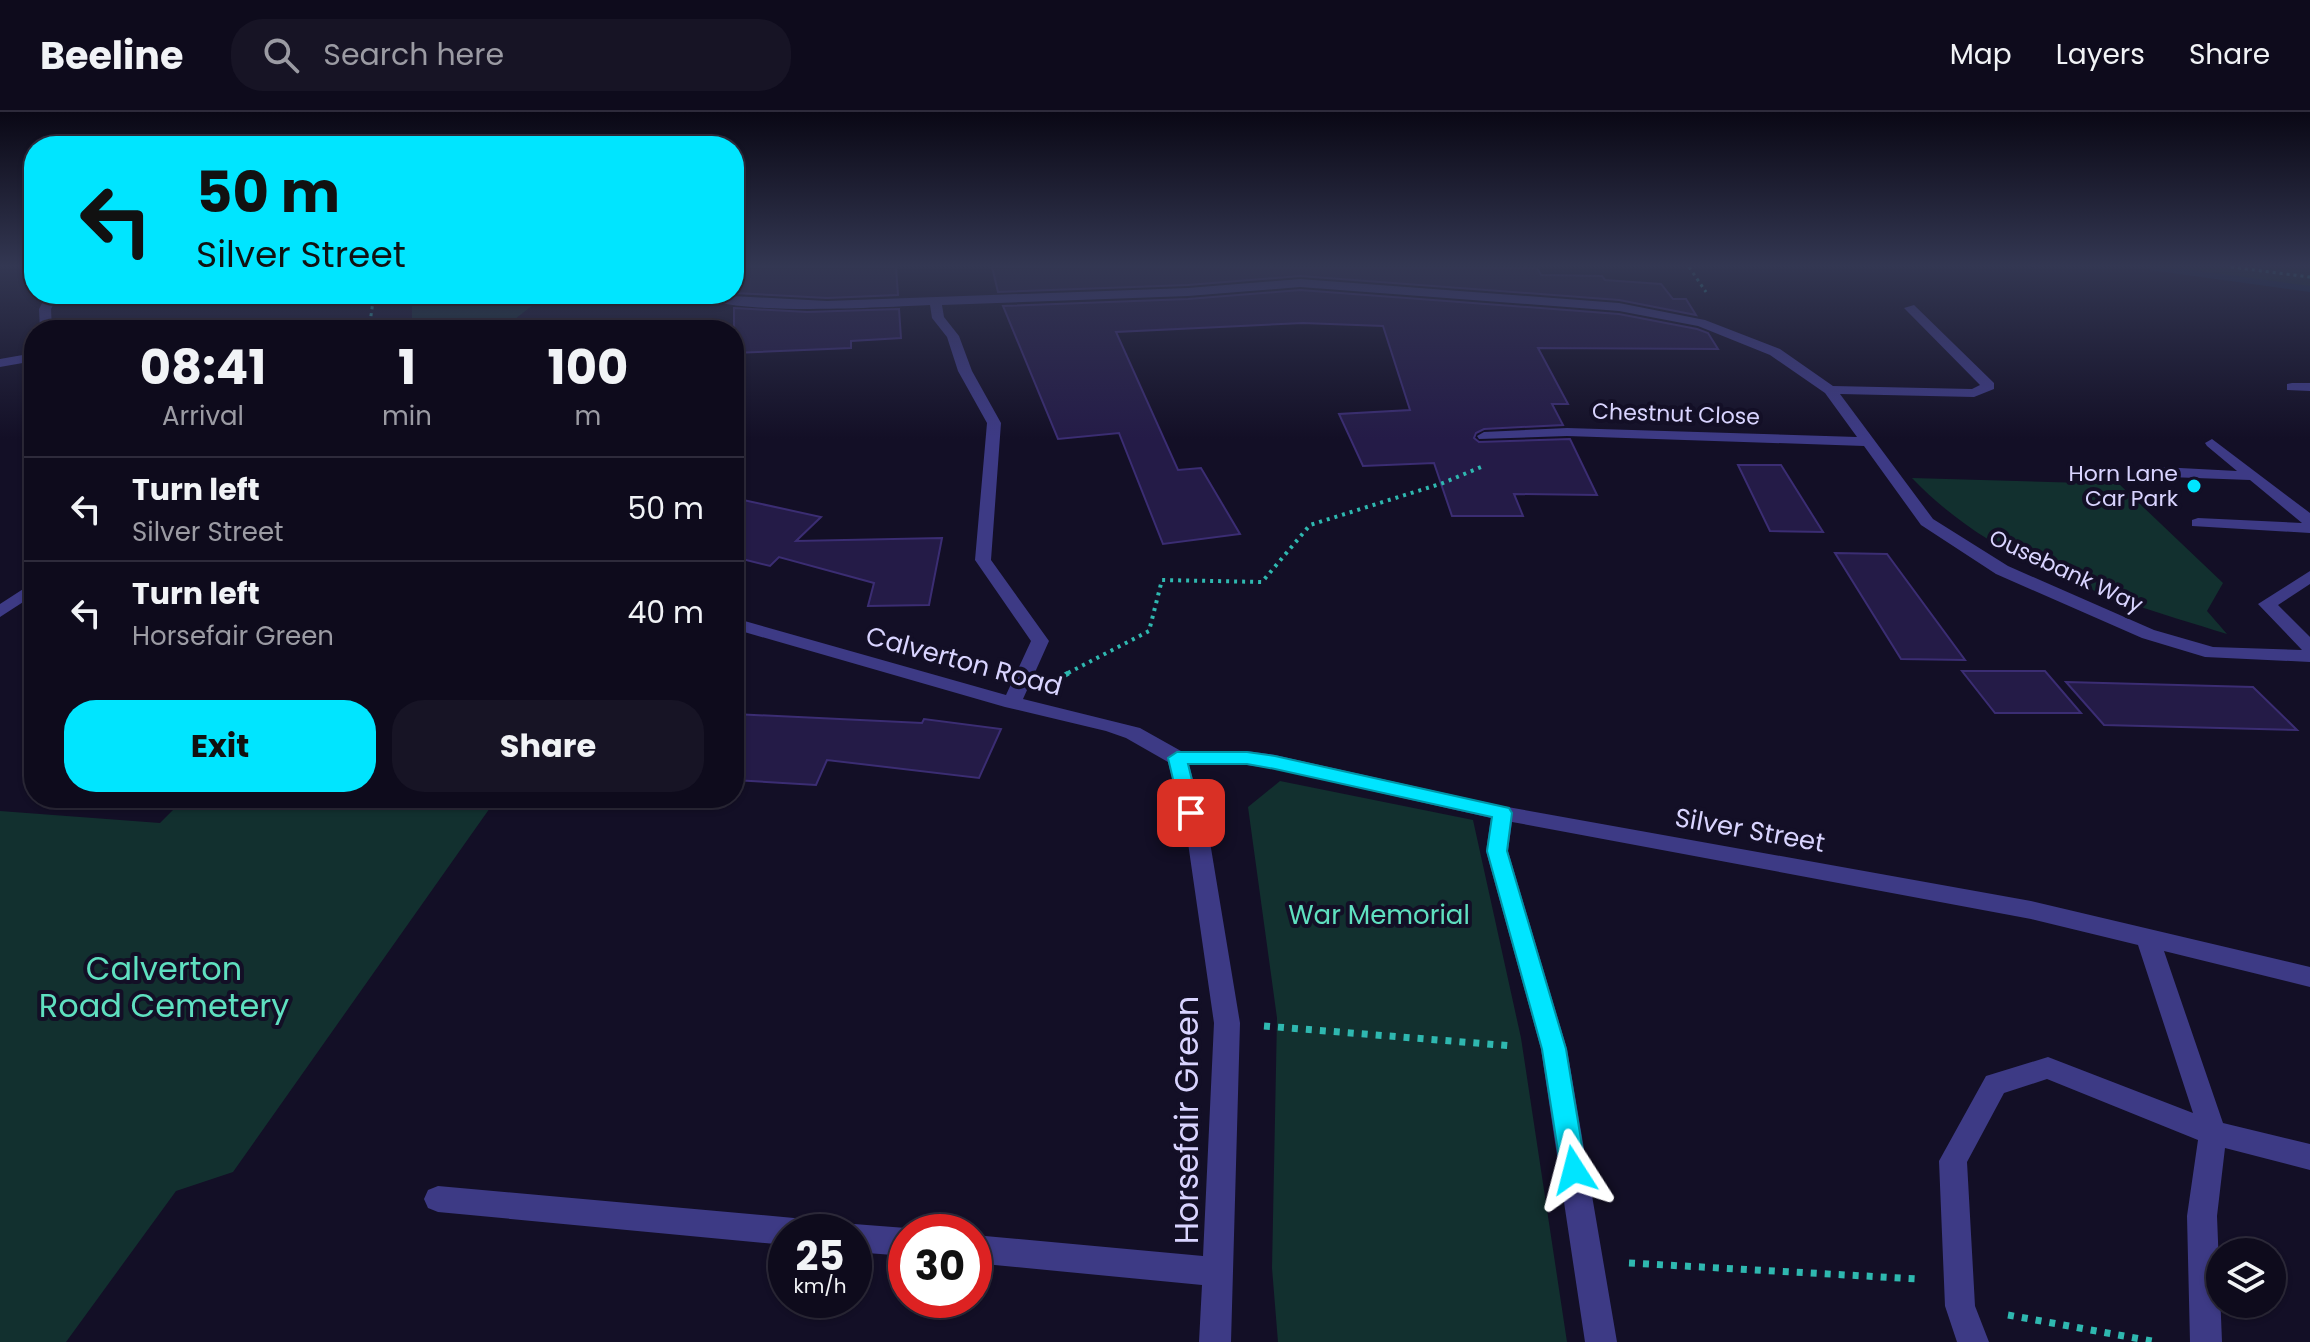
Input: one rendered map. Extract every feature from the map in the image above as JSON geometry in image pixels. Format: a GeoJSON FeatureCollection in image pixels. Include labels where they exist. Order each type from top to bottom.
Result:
{"type":"FeatureCollection","features":[{"type":"Feature","properties":{"kind":"street"},"geometry":{"type":"LineString","coordinates":[[943,324],[953,336],[965,371],[994,423],[983,560],[1040,641],[1012,703]]}},
{"type":"Feature","properties":{"kind":"street","name":"Ousebank Way"},"geometry":{"type":"LineString","coordinates":[[1705,324],[1775,352],[1830,390],[1927,522],[2002,570],[2148,634],[2212,653],[2310,656]]}},
{"type":"Feature","properties":{"kind":"street"},"geometry":{"type":"LineString","coordinates":[[1830,390],[1974,393],[1989,386],[1927,324]]}},
{"type":"Feature","properties":{"kind":"street"},"geometry":{"type":"LineString","coordinates":[[0,363],[24,359]]}},
{"type":"Feature","properties":{"kind":"street"},"geometry":{"type":"LineString","coordinates":[[2292,387],[2310,387]]}},
{"type":"Feature","properties":{"kind":"street","name":"Chestnut Close"},"geometry":{"type":"LineString","coordinates":[[1484,436],[1567,432],[1867,442]]}},
{"type":"Feature","properties":{"kind":"street"},"geometry":{"type":"LineString","coordinates":[[2212,443],[2310,521]]}},
{"type":"Feature","properties":{"kind":"street"},"geometry":{"type":"LineString","coordinates":[[2142,471],[2253,476]]}},
{"type":"Feature","properties":{"kind":"street"},"geometry":{"type":"LineString","coordinates":[[2198,523],[2310,528]]}},
{"type":"Feature","properties":{"kind":"street"},"geometry":{"type":"LineString","coordinates":[[2310,576],[2267,604],[2310,648]]}},
{"type":"Feature","properties":{"kind":"street"},"geometry":{"type":"LineString","coordinates":[[0,612],[24,594]]}},
{"type":"Feature","properties":{"kind":"street","name":"Calverton Road"},"geometry":{"type":"LineString","coordinates":[[744,626],[1012,703],[1133,733],[1177,758]]}},
{"type":"Feature","properties":{"kind":"street","name":"Silver Street"},"geometry":{"type":"LineString","coordinates":[[1177,758],[1247,758],[1275,762],[1502,813],[2031,910],[2310,977]]}},
{"type":"Feature","properties":{"kind":"street","name":"Horsefair Green"},"geometry":{"type":"LineString","coordinates":[[1177,758],[1206,879],[1227,1023],[1215,1342]]}},
{"type":"Feature","properties":{"kind":"street"},"geometry":{"type":"LineString","coordinates":[[1502,813],[1497,851],[1554,1049],[1601,1342]]}},
{"type":"Feature","properties":{"kind":"street"},"geometry":{"type":"LineString","coordinates":[[2147,936],[2213,1133],[2202,1216],[2206,1342]]}},
{"type":"Feature","properties":{"kind":"street"},"geometry":{"type":"LineString","coordinates":[[1973,1342],[1960,1294],[1953,1161],[1995,1084],[2048,1068],[2213,1133],[2310,1157]]}},
{"type":"Feature","properties":{"kind":"street"},"geometry":{"type":"LineString","coordinates":[[438,1199],[768,1230]]}},
{"type":"Feature","properties":{"kind":"street"},"geometry":{"type":"LineString","coordinates":[[992,1251],[1219,1272]]}},
{"type":"Feature","properties":{"kind":"path"},"geometry":{"type":"LineString","coordinates":[[1012,703],[1149,631],[1162,580],[1262,582],[1310,525],[1443,483],[1484,466]]}},
{"type":"Feature","properties":{"kind":"path"},"geometry":{"type":"LineString","coordinates":[[1227,1023],[1554,1049]]}},
{"type":"Feature","properties":{"kind":"path"},"geometry":{"type":"LineString","coordinates":[[1588,1261],[1960,1294],[2157,1342]]}},
{"type":"Feature","properties":{"kind":"green space"},"geometry":{"type":"Polygon","coordinates":[[[1912,478],[2119,484],[2223,583],[2207,611],[2227,634],[2100,593],[2019,557],[1945,509],[1912,478]]]}},
{"type":"Feature","properties":{"kind":"green space","name":"War Memorial"},"geometry":{"type":"Polygon","coordinates":[[[1280,781],[1473,820],[1521,1038],[1567,1342],[1278,1342],[1272,1268],[1277,1018],[1248,807],[1280,781]]]}},
{"type":"Feature","properties":{"kind":"green space","name":"Calverton Road Cemetery"},"geometry":{"type":"Polygon","coordinates":[[[175,808],[490,808],[233,1172],[176,1191],[66,1342],[0,1342],[0,811],[160,823],[175,808]]]}},
{"type":"Feature","properties":{"kind":"building"},"geometry":{"type":"Polygon","coordinates":[[[744,324],[900,324],[901,338],[851,341],[851,348],[744,353],[744,324]]]}},
{"type":"Feature","properties":{"kind":"building"},"geometry":{"type":"Polygon","coordinates":[[[1011,324],[1274,324],[1116,332],[1178,470],[1201,468],[1240,534],[1163,544],[1119,433],[1058,439],[1011,324]]]}},
{"type":"Feature","properties":{"kind":"building"},"geometry":{"type":"Polygon","coordinates":[[[1340,324],[1673,324],[1708,333],[1718,349],[1538,348],[1568,404],[1552,404],[1563,425],[1484,429],[1474,438],[1479,442],[1570,439],[1597,495],[1514,494],[1523,516],[1452,516],[1434,463],[1363,466],[1339,414],[1410,410],[1383,326],[1340,324]]]}},
{"type":"Feature","properties":{"kind":"building"},"geometry":{"type":"Polygon","coordinates":[[[1738,465],[1781,465],[1823,532],[1770,531],[1738,465]]]}},
{"type":"Feature","properties":{"kind":"building"},"geometry":{"type":"Polygon","coordinates":[[[744,500],[821,517],[796,541],[942,538],[929,605],[868,606],[874,583],[779,557],[770,566],[744,560],[744,500]]]}},
{"type":"Feature","properties":{"kind":"building"},"geometry":{"type":"Polygon","coordinates":[[[1835,553],[1887,554],[1965,660],[1901,659],[1835,553]]]}},
{"type":"Feature","properties":{"kind":"building"},"geometry":{"type":"Polygon","coordinates":[[[1962,671],[2045,671],[2081,713],[1995,713],[1962,671]]]}},
{"type":"Feature","properties":{"kind":"building"},"geometry":{"type":"Polygon","coordinates":[[[2066,682],[2253,687],[2297,730],[2104,725],[2066,682]]]}},
{"type":"Feature","properties":{"kind":"building"},"geometry":{"type":"Polygon","coordinates":[[[744,714],[922,723],[924,719],[1001,729],[979,778],[827,760],[816,785],[744,781],[744,714]]]}},
{"type":"Feature","properties":{"kind":"place","name":"Horn Lane Car Park"},"geometry":{"type":"Point","coordinates":[2194,486]}},
{"type":"Feature","properties":{"kind":"route"},"geometry":{"type":"LineString","coordinates":[[1191,813],[1177,758],[1247,758],[1275,762],[1502,813],[1497,851],[1554,1049],[1574,1170]]}}]}
